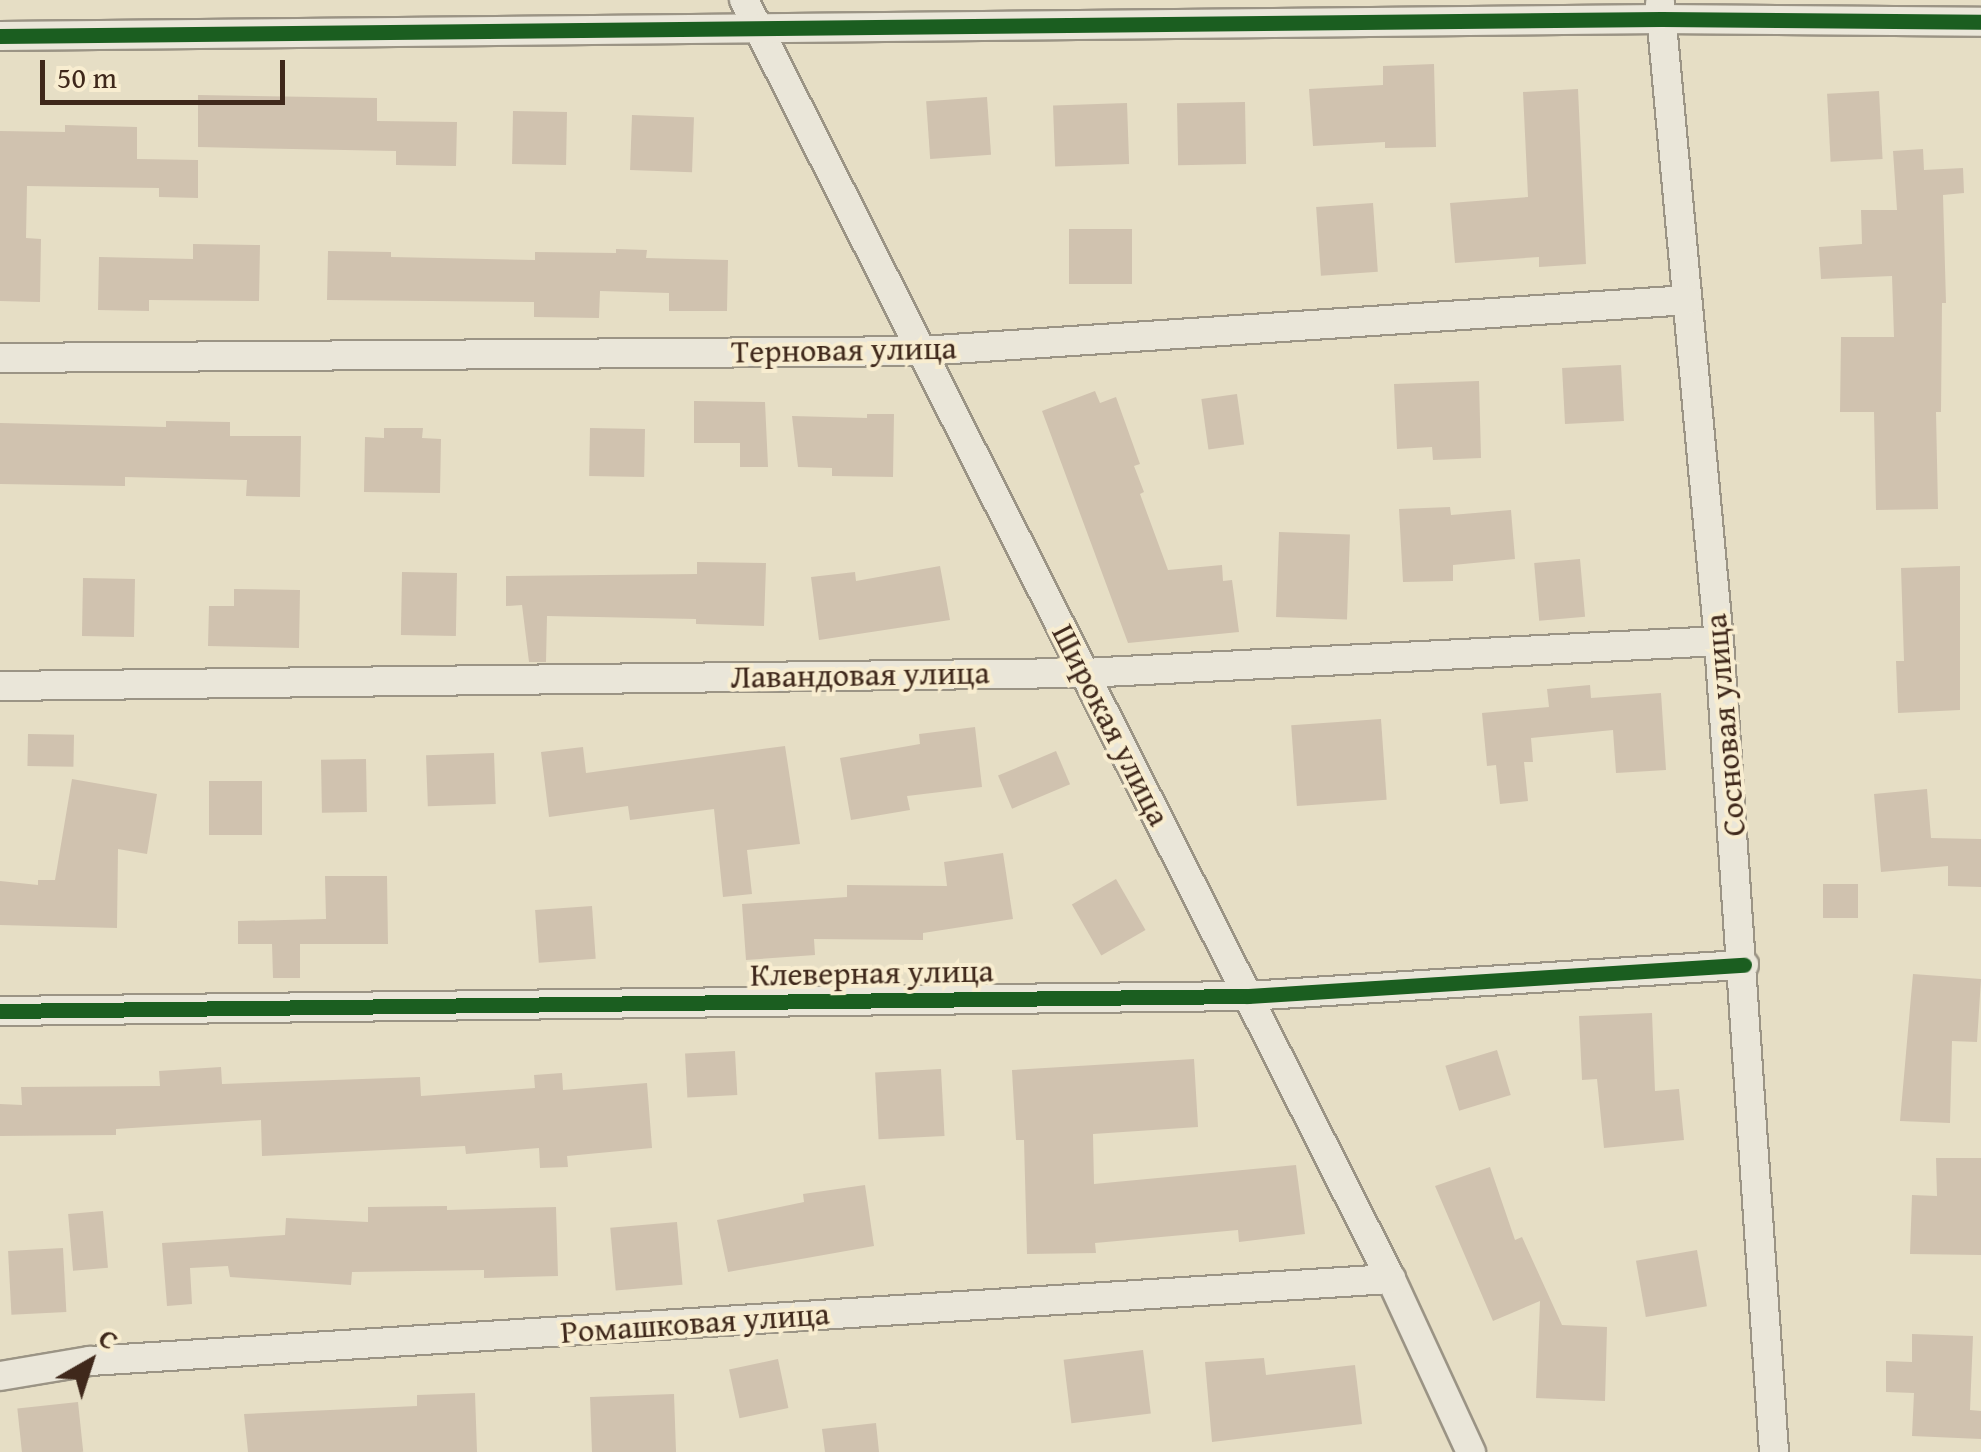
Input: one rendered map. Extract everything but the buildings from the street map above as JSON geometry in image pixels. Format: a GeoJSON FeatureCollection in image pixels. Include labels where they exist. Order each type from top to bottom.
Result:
{"type":"FeatureCollection","features":[{"type":"Feature","properties":{"kind":"street","name":"Широкая улица"},"geometry":{"type":"LineString","coordinates":[[744,0],[1391,1278],[1471,1452]]}},
{"type":"Feature","properties":{"kind":"street"},"geometry":{"type":"LineString","coordinates":[[0,36],[1660,9],[1981,22]]}},
{"type":"Feature","properties":{"kind":"street","name":"Сосновая улица"},"geometry":{"type":"LineString","coordinates":[[1660,9],[1719,641],[1744,965],[1774,1452]]}},
{"type":"Feature","properties":{"kind":"street","name":"Терновая улица"},"geometry":{"type":"LineString","coordinates":[[0,358],[922,351],[1686,300]]}},
{"type":"Feature","properties":{"kind":"street","name":"Лавандовая улица"},"geometry":{"type":"LineString","coordinates":[[0,686],[1084,672],[1719,641]]}},
{"type":"Feature","properties":{"kind":"street","name":"Клеверная улица"},"geometry":{"type":"LineString","coordinates":[[0,1011],[1248,996],[1744,965]]}},
{"type":"Feature","properties":{"kind":"street","name":"Ромашковая улица"},"geometry":{"type":"LineString","coordinates":[[0,1376],[90,1361],[1391,1278]]}},
{"type":"Feature","properties":{"kind":"cycle path"},"geometry":{"type":"LineString","coordinates":[[0,36],[1661,19],[1981,22]]}},
{"type":"Feature","properties":{"kind":"cycle path"},"geometry":{"type":"LineString","coordinates":[[0,1011],[1248,996],[1744,965]]}}]}
